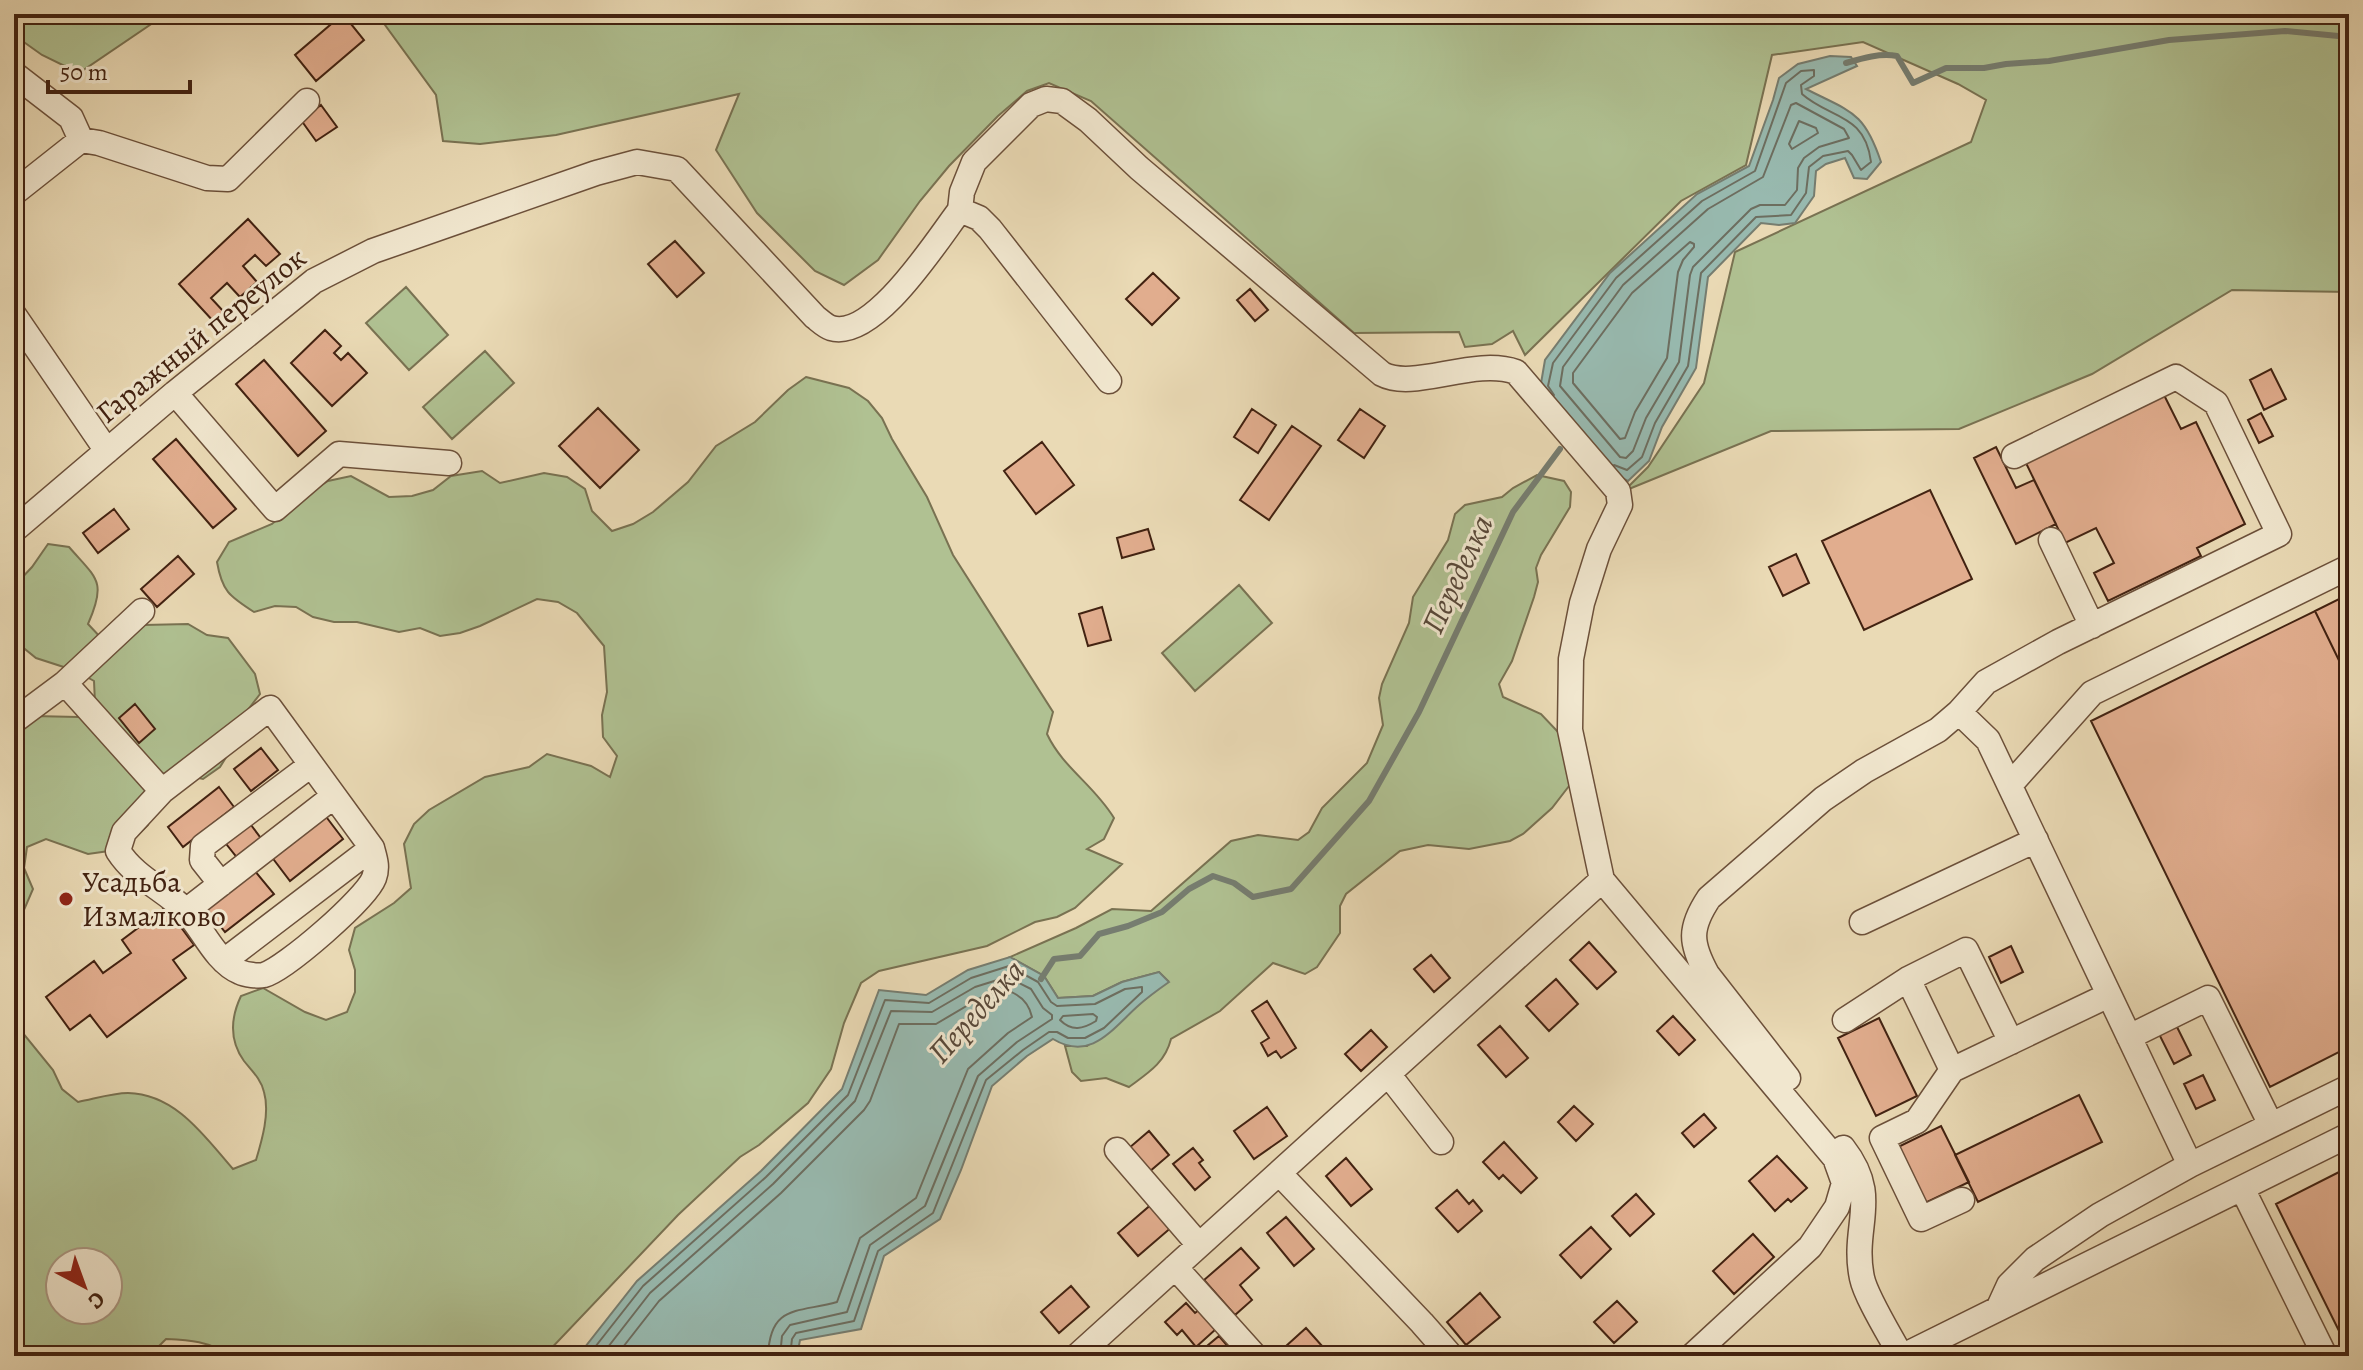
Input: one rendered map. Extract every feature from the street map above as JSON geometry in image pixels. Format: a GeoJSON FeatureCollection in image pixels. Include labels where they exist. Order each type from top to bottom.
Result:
{"type":"FeatureCollection","features":[{"type":"Feature","properties":{"kind":"street"},"geometry":{"type":"LineString","coordinates":[[14,74],[71,118],[81,140]]}},
{"type":"Feature","properties":{"kind":"street"},"geometry":{"type":"LineString","coordinates":[[1109,381],[990,229],[979,218],[960,210],[962,192],[974,162],[1031,105],[1046,99],[1062,101],[1088,120],[1139,168],[1382,374],[1398,380],[1474,368],[1504,368],[1516,372],[1618,491],[1620,505],[1599,549],[1582,603],[1571,659],[1570,730],[1602,880],[1835,1158],[1844,1183],[1837,1207],[1810,1247],[1692,1356]]}},
{"type":"Feature","properties":{"kind":"street"},"geometry":{"type":"LineString","coordinates":[[14,193],[81,140],[207,178],[228,179],[307,101]]}},
{"type":"Feature","properties":{"kind":"street","name":"Гаражный переулок"},"geometry":{"type":"LineString","coordinates":[[14,530],[175,393],[314,281],[373,251],[596,173],[637,162],[677,169],[815,317],[832,328],[858,326],[890,301],[960,210]]}},
{"type":"Feature","properties":{"kind":"street"},"geometry":{"type":"LineString","coordinates":[[14,315],[107,451]]}},
{"type":"Feature","properties":{"kind":"street"},"geometry":{"type":"LineString","coordinates":[[2014,456],[2176,377],[2216,403],[2279,534],[1986,682],[1938,730],[1864,771],[1823,799],[1709,898],[1695,919],[1693,935],[1697,955],[1707,974],[1852,1159],[1865,1201],[1859,1255],[1863,1282],[1902,1356],[2349,1135]]}},
{"type":"Feature","properties":{"kind":"street"},"geometry":{"type":"LineString","coordinates":[[175,393],[266,516],[339,454],[449,463]]}},
{"type":"Feature","properties":{"kind":"street"},"geometry":{"type":"LineString","coordinates":[[2051,540],[2092,626]]}},
{"type":"Feature","properties":{"kind":"street"},"geometry":{"type":"LineString","coordinates":[[2010,785],[2092,693],[2349,567]]}},
{"type":"Feature","properties":{"kind":"street"},"geometry":{"type":"LineString","coordinates":[[14,721],[65,683],[142,611]]}},
{"type":"Feature","properties":{"kind":"street"},"geometry":{"type":"LineString","coordinates":[[65,683],[162,791]]}},
{"type":"Feature","properties":{"kind":"street"},"geometry":{"type":"LineString","coordinates":[[270,708],[372,848],[377,866],[374,880],[360,899],[281,967],[261,976],[240,972],[224,961],[186,911],[128,866],[118,851],[124,832],[162,791],[270,708]]}},
{"type":"Feature","properties":{"kind":"street"},"geometry":{"type":"LineString","coordinates":[[1959,712],[1988,740],[2190,1165]]}},
{"type":"Feature","properties":{"kind":"street"},"geometry":{"type":"LineString","coordinates":[[221,884],[202,860],[203,846],[311,765]]}},
{"type":"Feature","properties":{"kind":"street"},"geometry":{"type":"LineString","coordinates":[[186,911],[334,796]]}},
{"type":"Feature","properties":{"kind":"street"},"geometry":{"type":"LineString","coordinates":[[1862,922],[2036,840]]}},
{"type":"Feature","properties":{"kind":"street"},"geometry":{"type":"LineString","coordinates":[[224,961],[372,848]]}},
{"type":"Feature","properties":{"kind":"street"},"geometry":{"type":"LineString","coordinates":[[1077,1356],[1602,880]]}},
{"type":"Feature","properties":{"kind":"street"},"geometry":{"type":"LineString","coordinates":[[1845,1020],[1908,979],[1966,950],[2011,1042]]}},
{"type":"Feature","properties":{"kind":"street"},"geometry":{"type":"LineString","coordinates":[[1908,979],[1952,1070]]}},
{"type":"Feature","properties":{"kind":"street"},"geometry":{"type":"LineString","coordinates":[[1962,1200],[1921,1219],[1882,1138],[1917,1121],[1952,1070],[2109,995]]}},
{"type":"Feature","properties":{"kind":"street"},"geometry":{"type":"LineString","coordinates":[[2129,1037],[2208,998],[2271,1125]]}},
{"type":"Feature","properties":{"kind":"street"},"geometry":{"type":"LineString","coordinates":[[1388,1074],[1441,1142]]}},
{"type":"Feature","properties":{"kind":"street"},"geometry":{"type":"LineString","coordinates":[[1998,1309],[2009,1285],[2035,1259],[2100,1215],[2190,1165],[2349,1087]]}},
{"type":"Feature","properties":{"kind":"street"},"geometry":{"type":"LineString","coordinates":[[1117,1150],[1199,1245]]}},
{"type":"Feature","properties":{"kind":"street"},"geometry":{"type":"LineString","coordinates":[[1279,1173],[1451,1356]]}},
{"type":"Feature","properties":{"kind":"street"},"geometry":{"type":"LineString","coordinates":[[2242,1188],[2325,1356]]}},
{"type":"Feature","properties":{"kind":"street"},"geometry":{"type":"LineString","coordinates":[[1175,1267],[1255,1356]]}},
{"type":"Feature","properties":{"kind":"green space"},"geometry":{"type":"Polygon","coordinates":[[[14,14],[166,14],[79,73],[42,55],[14,35],[14,14]]]}},
{"type":"Feature","properties":{"kind":"green space"},"geometry":{"type":"Polygon","coordinates":[[[377,14],[2349,14],[2349,292],[2232,290],[2092,374],[1959,429],[1771,431],[1624,491],[1648,467],[1704,383],[1735,252],[1971,142],[1986,100],[1958,84],[1863,42],[1772,55],[1746,165],[1681,201],[1525,355],[1513,331],[1492,344],[1465,347],[1459,332],[1354,333],[1091,101],[1049,83],[1027,91],[998,116],[949,166],[878,260],[844,285],[815,271],[757,213],[716,150],[739,94],[556,135],[480,144],[443,141],[436,95],[377,14]]]}},
{"type":"Feature","properties":{"kind":"green space"},"geometry":{"type":"Polygon","coordinates":[[[406,287],[448,335],[409,370],[366,323],[406,287]]]}},
{"type":"Feature","properties":{"kind":"green space"},"geometry":{"type":"Polygon","coordinates":[[[485,351],[514,383],[452,439],[423,407],[485,351]]]}},
{"type":"Feature","properties":{"kind":"green space"},"geometry":{"type":"Polygon","coordinates":[[[806,377],[849,388],[868,401],[882,418],[927,497],[953,555],[1053,712],[1047,734],[1054,746],[1114,818],[1104,839],[1087,849],[1122,864],[1075,908],[1057,917],[1035,922],[987,946],[879,971],[861,983],[844,1023],[831,1069],[808,1103],[759,1145],[740,1157],[678,1215],[544,1356],[228,1356],[207,1344],[166,1339],[149,1356],[14,1356],[14,1022],[53,1070],[62,1089],[78,1102],[122,1093],[145,1095],[161,1101],[188,1119],[233,1169],[256,1160],[266,1100],[261,1083],[239,1053],[234,1037],[235,1012],[241,996],[263,988],[326,1020],[347,1012],[355,992],[355,970],[349,950],[355,928],[411,888],[404,844],[414,824],[429,810],[485,777],[529,767],[547,754],[591,766],[610,777],[617,756],[603,737],[602,715],[607,692],[604,646],[577,613],[558,602],[537,599],[480,626],[440,636],[420,628],[399,632],[357,622],[334,622],[313,617],[296,607],[275,606],[254,612],[233,597],[221,580],[217,562],[229,542],[272,524],[307,494],[328,481],[351,476],[389,497],[412,496],[433,490],[451,476],[482,471],[500,483],[544,473],[567,477],[585,489],[592,511],[612,531],[633,524],[653,512],[688,482],[716,446],[755,422],[806,377]]]}},
{"type":"Feature","properties":{"kind":"green space"},"geometry":{"type":"Polygon","coordinates":[[[1537,475],[1564,481],[1571,492],[1570,507],[1541,555],[1536,568],[1538,582],[1534,597],[1512,661],[1499,684],[1503,697],[1541,714],[1559,733],[1569,772],[1569,786],[1552,808],[1523,834],[1510,841],[1469,849],[1428,845],[1400,851],[1346,894],[1340,906],[1340,933],[1317,967],[1305,974],[1273,963],[1220,1011],[1171,1039],[1160,1061],[1129,1087],[1106,1078],[1081,1081],[1072,1072],[1065,1046],[1087,1046],[1168,981],[1159,972],[1122,982],[1093,996],[1058,998],[1044,976],[1010,957],[1112,909],[1151,911],[1231,841],[1258,835],[1298,840],[1309,832],[1322,808],[1367,763],[1383,725],[1379,698],[1382,684],[1409,623],[1413,597],[1448,540],[1455,514],[1465,505],[1502,497],[1537,475]]]}},
{"type":"Feature","properties":{"kind":"green space"},"geometry":{"type":"Polygon","coordinates":[[[48,544],[69,547],[92,574],[98,589],[88,624],[103,640],[144,625],[188,624],[207,635],[228,638],[255,674],[260,694],[235,727],[232,748],[220,767],[203,779],[180,774],[162,781],[148,825],[132,841],[109,851],[88,854],[46,839],[27,847],[24,868],[33,889],[24,910],[14,919],[14,723],[33,716],[78,717],[95,703],[94,681],[76,671],[36,658],[14,636],[14,591],[48,544]]]}},
{"type":"Feature","properties":{"kind":"green space"},"geometry":{"type":"Polygon","coordinates":[[[1239,585],[1272,623],[1195,691],[1162,653],[1239,585]]]}},
{"type":"Feature","properties":{"kind":"water"},"geometry":{"type":"Polygon","coordinates":[[[1830,56],[1851,57],[1857,66],[1806,89],[1854,115],[1868,132],[1881,162],[1867,179],[1854,178],[1845,158],[1826,164],[1816,171],[1814,196],[1795,223],[1761,223],[1708,277],[1696,368],[1662,427],[1649,461],[1628,481],[1608,471],[1540,389],[1545,360],[1610,273],[1697,194],[1749,166],[1779,78],[1798,64],[1830,56]]]}},
{"type":"Feature","properties":{"kind":"water"},"geometry":{"type":"Polygon","coordinates":[[[1010,957],[1044,976],[1058,998],[1093,996],[1122,982],[1159,972],[1169,982],[1100,1040],[1079,1047],[1053,1039],[1027,1056],[992,1086],[940,1219],[884,1256],[861,1329],[800,1340],[797,1356],[578,1356],[637,1281],[761,1171],[842,1089],[879,990],[926,995],[968,970],[1010,957]]]}},
{"type":"Feature","properties":{"kind":"building"},"geometry":{"type":"Polygon","coordinates":[[[343,14],[364,40],[316,81],[295,55],[343,14]]]}},
{"type":"Feature","properties":{"kind":"building"},"geometry":{"type":"Polygon","coordinates":[[[321,105],[337,127],[316,141],[301,120],[321,105]]]}},
{"type":"Feature","properties":{"kind":"building"},"geometry":{"type":"Polygon","coordinates":[[[248,219],[280,254],[266,266],[255,255],[243,266],[257,282],[240,297],[227,283],[211,298],[224,312],[214,322],[179,284],[248,219]]]}},
{"type":"Feature","properties":{"kind":"building"},"geometry":{"type":"Polygon","coordinates":[[[675,241],[704,273],[677,297],[648,264],[675,241]]]}},
{"type":"Feature","properties":{"kind":"building"},"geometry":{"type":"Polygon","coordinates":[[[1153,273],[1179,298],[1152,325],[1126,299],[1153,273]]]}},
{"type":"Feature","properties":{"kind":"building"},"geometry":{"type":"Polygon","coordinates":[[[1250,289],[1268,310],[1255,321],[1237,300],[1250,289]]]}},
{"type":"Feature","properties":{"kind":"building"},"geometry":{"type":"Polygon","coordinates":[[[325,330],[341,346],[334,353],[341,360],[348,353],[367,373],[332,406],[291,363],[325,330]]]}},
{"type":"Feature","properties":{"kind":"building"},"geometry":{"type":"Polygon","coordinates":[[[264,360],[326,431],[298,456],[236,384],[264,360]]]}},
{"type":"Feature","properties":{"kind":"building"},"geometry":{"type":"Polygon","coordinates":[[[2271,369],[2286,399],[2264,410],[2250,380],[2271,369]]]}},
{"type":"Feature","properties":{"kind":"building"},"geometry":{"type":"Polygon","coordinates":[[[2163,393],[2181,429],[2196,422],[2245,524],[2197,548],[2201,556],[2108,601],[2094,573],[2114,563],[2096,528],[2065,543],[2025,461],[2163,393]]]}},
{"type":"Feature","properties":{"kind":"building"},"geometry":{"type":"Polygon","coordinates":[[[598,408],[639,450],[600,488],[559,446],[598,408]]]}},
{"type":"Feature","properties":{"kind":"building"},"geometry":{"type":"Polygon","coordinates":[[[1252,409],[1276,425],[1258,453],[1234,437],[1252,409]]]}},
{"type":"Feature","properties":{"kind":"building"},"geometry":{"type":"Polygon","coordinates":[[[1360,409],[1385,426],[1364,458],[1338,440],[1360,409]]]}},
{"type":"Feature","properties":{"kind":"building"},"geometry":{"type":"Polygon","coordinates":[[[2261,413],[2273,436],[2259,443],[2248,420],[2261,413]]]}},
{"type":"Feature","properties":{"kind":"building"},"geometry":{"type":"Polygon","coordinates":[[[1292,426],[1321,446],[1269,520],[1240,500],[1292,426]]]}},
{"type":"Feature","properties":{"kind":"building"},"geometry":{"type":"Polygon","coordinates":[[[176,439],[236,509],[213,528],[153,459],[176,439]]]}},
{"type":"Feature","properties":{"kind":"building"},"geometry":{"type":"Polygon","coordinates":[[[1042,442],[1074,485],[1036,514],[1004,471],[1042,442]]]}},
{"type":"Feature","properties":{"kind":"building"},"geometry":{"type":"Polygon","coordinates":[[[1996,447],[2016,488],[2034,480],[2056,524],[2016,544],[1974,458],[1996,447]]]}},
{"type":"Feature","properties":{"kind":"building"},"geometry":{"type":"Polygon","coordinates":[[[1930,490],[1972,579],[1864,630],[1822,541],[1930,490]]]}},
{"type":"Feature","properties":{"kind":"building"},"geometry":{"type":"Polygon","coordinates":[[[114,509],[129,529],[98,553],[83,533],[114,509]]]}},
{"type":"Feature","properties":{"kind":"building"},"geometry":{"type":"Polygon","coordinates":[[[1148,529],[1154,549],[1122,558],[1117,538],[1148,529]]]}},
{"type":"Feature","properties":{"kind":"building"},"geometry":{"type":"Polygon","coordinates":[[[1796,554],[1809,583],[1783,596],[1769,567],[1796,554]]]}},
{"type":"Feature","properties":{"kind":"building"},"geometry":{"type":"Polygon","coordinates":[[[178,556],[194,574],[157,607],[141,589],[178,556]]]}},
{"type":"Feature","properties":{"kind":"building"},"geometry":{"type":"Polygon","coordinates":[[[2349,594],[2349,681],[2315,611],[2349,594]]]}},
{"type":"Feature","properties":{"kind":"building"},"geometry":{"type":"Polygon","coordinates":[[[1102,607],[1111,640],[1088,646],[1079,614],[1102,607]]]}},
{"type":"Feature","properties":{"kind":"building"},"geometry":{"type":"Polygon","coordinates":[[[2315,611],[2349,681],[2349,1047],[2270,1087],[2091,721],[2315,611]]]}},
{"type":"Feature","properties":{"kind":"building"},"geometry":{"type":"Polygon","coordinates":[[[135,704],[155,729],[139,743],[119,718],[135,704]]]}},
{"type":"Feature","properties":{"kind":"building"},"geometry":{"type":"Polygon","coordinates":[[[261,748],[278,770],[251,791],[234,769],[261,748]]]}},
{"type":"Feature","properties":{"kind":"building"},"geometry":{"type":"Polygon","coordinates":[[[219,787],[234,807],[183,847],[168,827],[219,787]]]}},
{"type":"Feature","properties":{"kind":"building"},"geometry":{"type":"Polygon","coordinates":[[[324,814],[343,839],[290,881],[271,856],[324,814]]]}},
{"type":"Feature","properties":{"kind":"building"},"geometry":{"type":"Polygon","coordinates":[[[248,821],[263,841],[239,860],[223,840],[248,821]]]}},
{"type":"Feature","properties":{"kind":"building"},"geometry":{"type":"Polygon","coordinates":[[[254,870],[274,894],[225,932],[206,908],[254,870]]]}},
{"type":"Feature","properties":{"kind":"building"},"geometry":{"type":"Polygon","coordinates":[[[166,907],[194,945],[173,960],[186,978],[107,1037],[90,1015],[70,1030],[46,997],[94,961],[103,973],[131,953],[122,940],[166,907]]]}},
{"type":"Feature","properties":{"kind":"building"},"geometry":{"type":"Polygon","coordinates":[[[1589,942],[1616,972],[1597,989],[1570,960],[1589,942]]]}},
{"type":"Feature","properties":{"kind":"building"},"geometry":{"type":"Polygon","coordinates":[[[2011,946],[2023,972],[2001,983],[1989,957],[2011,946]]]}},
{"type":"Feature","properties":{"kind":"building"},"geometry":{"type":"Polygon","coordinates":[[[1431,955],[1450,978],[1434,992],[1414,969],[1431,955]]]}},
{"type":"Feature","properties":{"kind":"building"},"geometry":{"type":"Polygon","coordinates":[[[1556,979],[1578,1004],[1549,1031],[1526,1006],[1556,979]]]}},
{"type":"Feature","properties":{"kind":"building"},"geometry":{"type":"Polygon","coordinates":[[[1267,1001],[1296,1048],[1281,1058],[1276,1051],[1268,1056],[1261,1043],[1269,1038],[1252,1011],[1267,1001]]]}},
{"type":"Feature","properties":{"kind":"building"},"geometry":{"type":"Polygon","coordinates":[[[1673,1016],[1695,1040],[1679,1055],[1657,1031],[1673,1016]]]}},
{"type":"Feature","properties":{"kind":"building"},"geometry":{"type":"Polygon","coordinates":[[[1879,1018],[1917,1096],[1876,1116],[1838,1038],[1879,1018]]]}},
{"type":"Feature","properties":{"kind":"building"},"geometry":{"type":"Polygon","coordinates":[[[2175,1023],[2191,1055],[2174,1064],[2158,1032],[2175,1023]]]}},
{"type":"Feature","properties":{"kind":"building"},"geometry":{"type":"Polygon","coordinates":[[[1500,1026],[1528,1058],[1506,1077],[1478,1045],[1500,1026]]]}},
{"type":"Feature","properties":{"kind":"building"},"geometry":{"type":"Polygon","coordinates":[[[1371,1030],[1387,1047],[1361,1071],[1345,1054],[1371,1030]]]}},
{"type":"Feature","properties":{"kind":"building"},"geometry":{"type":"Polygon","coordinates":[[[2203,1075],[2215,1100],[2196,1109],[2184,1084],[2203,1075]]]}},
{"type":"Feature","properties":{"kind":"building"},"geometry":{"type":"Polygon","coordinates":[[[2079,1095],[2102,1142],[1978,1202],[1955,1155],[2079,1095]]]}},
{"type":"Feature","properties":{"kind":"building"},"geometry":{"type":"Polygon","coordinates":[[[1574,1106],[1593,1124],[1576,1141],[1558,1122],[1574,1106]]]}},
{"type":"Feature","properties":{"kind":"building"},"geometry":{"type":"Polygon","coordinates":[[[1267,1107],[1287,1136],[1254,1159],[1234,1131],[1267,1107]]]}},
{"type":"Feature","properties":{"kind":"building"},"geometry":{"type":"Polygon","coordinates":[[[1704,1114],[1716,1128],[1694,1147],[1682,1133],[1704,1114]]]}},
{"type":"Feature","properties":{"kind":"building"},"geometry":{"type":"Polygon","coordinates":[[[1941,1126],[1969,1182],[1923,1204],[1896,1148],[1941,1126]]]}},
{"type":"Feature","properties":{"kind":"building"},"geometry":{"type":"Polygon","coordinates":[[[1149,1131],[1169,1155],[1149,1172],[1129,1148],[1149,1131]]]}},
{"type":"Feature","properties":{"kind":"building"},"geometry":{"type":"Polygon","coordinates":[[[1504,1142],[1537,1178],[1521,1193],[1503,1175],[1499,1179],[1483,1162],[1504,1142]]]}},
{"type":"Feature","properties":{"kind":"building"},"geometry":{"type":"Polygon","coordinates":[[[1193,1148],[1203,1160],[1199,1163],[1210,1177],[1195,1190],[1173,1164],[1193,1148]]]}},
{"type":"Feature","properties":{"kind":"building"},"geometry":{"type":"Polygon","coordinates":[[[1777,1156],[1807,1188],[1775,1211],[1749,1181],[1777,1156]]]}},
{"type":"Feature","properties":{"kind":"building"},"geometry":{"type":"Polygon","coordinates":[[[1346,1158],[1372,1189],[1351,1206],[1326,1176],[1346,1158]]]}},
{"type":"Feature","properties":{"kind":"building"},"geometry":{"type":"Polygon","coordinates":[[[2349,1167],[2349,1351],[2276,1204],[2349,1167]]]}},
{"type":"Feature","properties":{"kind":"building"},"geometry":{"type":"Polygon","coordinates":[[[1457,1190],[1469,1204],[1473,1200],[1482,1211],[1458,1232],[1436,1208],[1457,1190]]]}},
{"type":"Feature","properties":{"kind":"building"},"geometry":{"type":"Polygon","coordinates":[[[1636,1194],[1654,1214],[1630,1236],[1612,1216],[1636,1194]]]}},
{"type":"Feature","properties":{"kind":"building"},"geometry":{"type":"Polygon","coordinates":[[[1153,1203],[1173,1226],[1138,1256],[1118,1233],[1153,1203]]]}},
{"type":"Feature","properties":{"kind":"building"},"geometry":{"type":"Polygon","coordinates":[[[1286,1217],[1314,1249],[1294,1266],[1267,1233],[1286,1217]]]}},
{"type":"Feature","properties":{"kind":"building"},"geometry":{"type":"Polygon","coordinates":[[[1591,1227],[1611,1249],[1581,1278],[1560,1255],[1591,1227]]]}},
{"type":"Feature","properties":{"kind":"building"},"geometry":{"type":"Polygon","coordinates":[[[1753,1234],[1774,1257],[1734,1294],[1713,1271],[1753,1234]]]}},
{"type":"Feature","properties":{"kind":"building"},"geometry":{"type":"Polygon","coordinates":[[[1241,1248],[1259,1268],[1240,1285],[1252,1300],[1235,1315],[1204,1280],[1241,1248]]]}},
{"type":"Feature","properties":{"kind":"building"},"geometry":{"type":"Polygon","coordinates":[[[1071,1286],[1089,1307],[1059,1333],[1041,1312],[1071,1286]]]}},
{"type":"Feature","properties":{"kind":"building"},"geometry":{"type":"Polygon","coordinates":[[[1480,1293],[1500,1317],[1466,1345],[1447,1322],[1480,1293]]]}},
{"type":"Feature","properties":{"kind":"building"},"geometry":{"type":"Polygon","coordinates":[[[1617,1301],[1637,1322],[1614,1343],[1594,1322],[1617,1301]]]}},
{"type":"Feature","properties":{"kind":"building"},"geometry":{"type":"Polygon","coordinates":[[[1186,1303],[1195,1313],[1199,1310],[1216,1329],[1196,1347],[1182,1330],[1177,1335],[1165,1322],[1186,1303]]]}},
{"type":"Feature","properties":{"kind":"building"},"geometry":{"type":"Polygon","coordinates":[[[1306,1328],[1331,1356],[1275,1356],[1306,1328]]]}},
{"type":"Feature","properties":{"kind":"building"},"geometry":{"type":"Polygon","coordinates":[[[1219,1336],[1236,1356],[1195,1356],[1219,1336]]]}},
{"type":"Feature","properties":{"kind":"waterway","name":"Переделка"},"geometry":{"type":"LineString","coordinates":[[1846,63],[1878,56],[1897,56],[1913,83],[1946,68],[1984,68],[2049,61],[2169,40],[2285,31],[2349,37]]}},
{"type":"Feature","properties":{"kind":"waterway","name":"Переделка"},"geometry":{"type":"LineString","coordinates":[[1041,979],[1054,959],[1080,956],[1099,934],[1162,912],[1189,889],[1213,876],[1234,883],[1253,897],[1291,889],[1369,801],[1419,712],[1513,512],[1560,449]]}},
{"type":"Feature","properties":{"kind":"place","name":"Усадьба Измалково"},"geometry":{"type":"Point","coordinates":[66,899]}}]}
